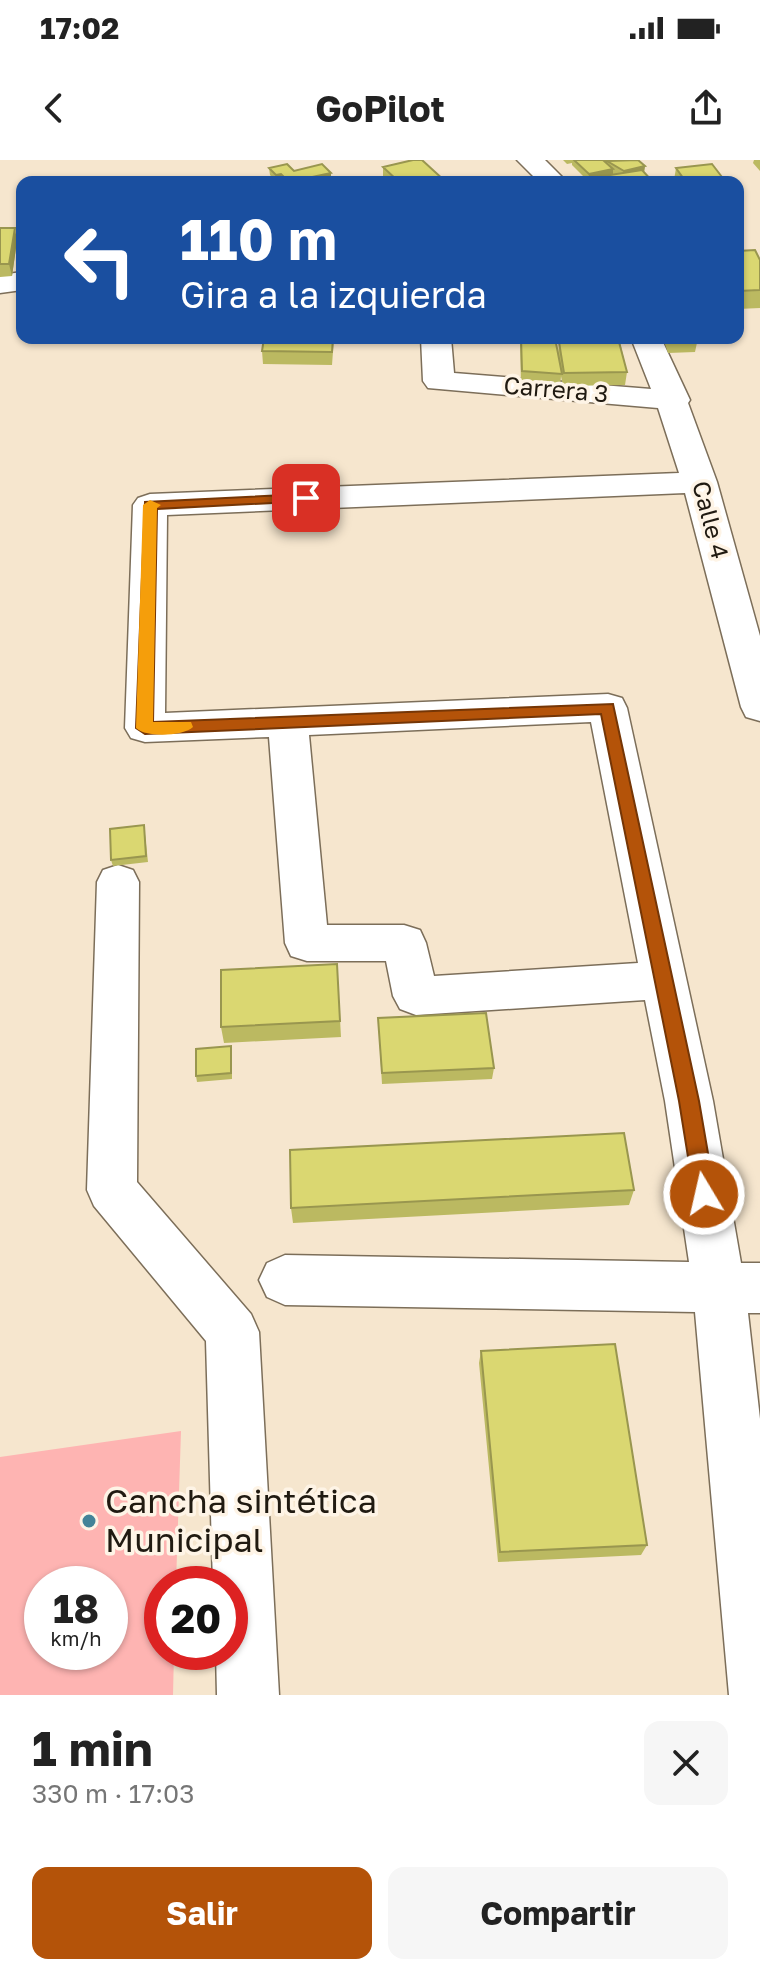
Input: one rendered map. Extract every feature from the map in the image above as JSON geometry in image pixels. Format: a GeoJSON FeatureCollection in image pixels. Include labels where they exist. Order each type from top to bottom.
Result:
{"type":"FeatureCollection","features":[{"type":"Feature","properties":{"kind":"street"},"geometry":{"type":"LineString","coordinates":[[530,160],[547,176]]}},
{"type":"Feature","properties":{"kind":"street","name":"Carrera 3"},"geometry":{"type":"LineString","coordinates":[[436,344],[439,381],[674,400]]}},
{"type":"Feature","properties":{"kind":"street","name":"Calle 4"},"geometry":{"type":"LineString","coordinates":[[649,344],[674,400],[700,482],[760,707]]}},
{"type":"Feature","properties":{"kind":"street"},"geometry":{"type":"LineString","coordinates":[[700,482],[150,505],[145,728],[608,708],[689,1101],[740,1288],[760,1695]]}},
{"type":"Feature","properties":{"kind":"street"},"geometry":{"type":"LineString","coordinates":[[288,722],[307,943],[404,943],[416,996],[664,980]]}},
{"type":"Feature","properties":{"kind":"street"},"geometry":{"type":"LineString","coordinates":[[118,882],[112,1190],[232,1332],[248,1695]]}},
{"type":"Feature","properties":{"kind":"street"},"geometry":{"type":"LineString","coordinates":[[285,1280],[740,1288]]}},
{"type":"Feature","properties":{"kind":"shaded area","name":"Cancha sintética Municipal"},"geometry":{"type":"Polygon","coordinates":[[[181,1431],[177,1566],[144,1566],[144,1670],[174,1670],[173,1695],[0,1695],[0,1457],[181,1431]]]}},
{"type":"Feature","properties":{"kind":"building"},"geometry":{"type":"Polygon","coordinates":[[[422,160],[439,176],[393,176],[383,167],[422,160]]]}},
{"type":"Feature","properties":{"kind":"building"},"geometry":{"type":"Polygon","coordinates":[[[574,160],[603,160],[613,169],[589,174],[574,160]]]}},
{"type":"Feature","properties":{"kind":"building"},"geometry":{"type":"Polygon","coordinates":[[[638,160],[645,166],[624,171],[607,161],[638,160]]]}},
{"type":"Feature","properties":{"kind":"building"},"geometry":{"type":"Polygon","coordinates":[[[287,164],[294,171],[322,164],[331,173],[283,176],[276,175],[269,168],[287,164]]]}},
{"type":"Feature","properties":{"kind":"building"},"geometry":{"type":"Polygon","coordinates":[[[712,164],[721,176],[682,176],[676,168],[712,164]]]}},
{"type":"Feature","properties":{"kind":"building"},"geometry":{"type":"Polygon","coordinates":[[[642,170],[648,176],[604,176],[642,170]]]}},
{"type":"Feature","properties":{"kind":"building"},"geometry":{"type":"Polygon","coordinates":[[[0,228],[15,228],[9,264],[0,264],[0,228]]]}},
{"type":"Feature","properties":{"kind":"building"},"geometry":{"type":"Polygon","coordinates":[[[755,250],[760,260],[760,290],[744,291],[744,251],[755,250]]]}},
{"type":"Feature","properties":{"kind":"building"},"geometry":{"type":"Polygon","coordinates":[[[263,344],[333,344],[332,352],[262,351],[263,344]]]}},
{"type":"Feature","properties":{"kind":"building"},"geometry":{"type":"Polygon","coordinates":[[[521,344],[556,344],[562,374],[522,371],[521,344]]]}},
{"type":"Feature","properties":{"kind":"building"},"geometry":{"type":"Polygon","coordinates":[[[559,344],[620,344],[627,372],[564,373],[559,344]]]}},
{"type":"Feature","properties":{"kind":"building"},"geometry":{"type":"Polygon","coordinates":[[[144,825],[146,856],[111,860],[110,829],[144,825]]]}},
{"type":"Feature","properties":{"kind":"building"},"geometry":{"type":"Polygon","coordinates":[[[337,964],[340,1021],[221,1027],[221,970],[337,964]]]}},
{"type":"Feature","properties":{"kind":"building"},"geometry":{"type":"Polygon","coordinates":[[[486,1013],[494,1068],[382,1073],[378,1018],[486,1013]]]}},
{"type":"Feature","properties":{"kind":"building"},"geometry":{"type":"Polygon","coordinates":[[[231,1046],[231,1073],[196,1076],[196,1049],[231,1046]]]}},
{"type":"Feature","properties":{"kind":"building"},"geometry":{"type":"Polygon","coordinates":[[[624,1133],[634,1190],[291,1208],[290,1150],[624,1133]]]}},
{"type":"Feature","properties":{"kind":"building"},"geometry":{"type":"Polygon","coordinates":[[[615,1344],[647,1545],[500,1552],[481,1351],[615,1344]]]}},
{"type":"Feature","properties":{"kind":"slow traffic"},"geometry":{"type":"LineString","coordinates":[[154,505],[150,505],[145,728],[185,727]]}},
{"type":"Feature","properties":{"kind":"place","name":"Cancha sintética Municipal"},"geometry":{"type":"Point","coordinates":[89,1521]}},
{"type":"Feature","properties":{"kind":"route"},"geometry":{"type":"LineString","coordinates":[[306,498],[150,505],[145,728],[608,708],[689,1101],[704,1194]]}}]}
